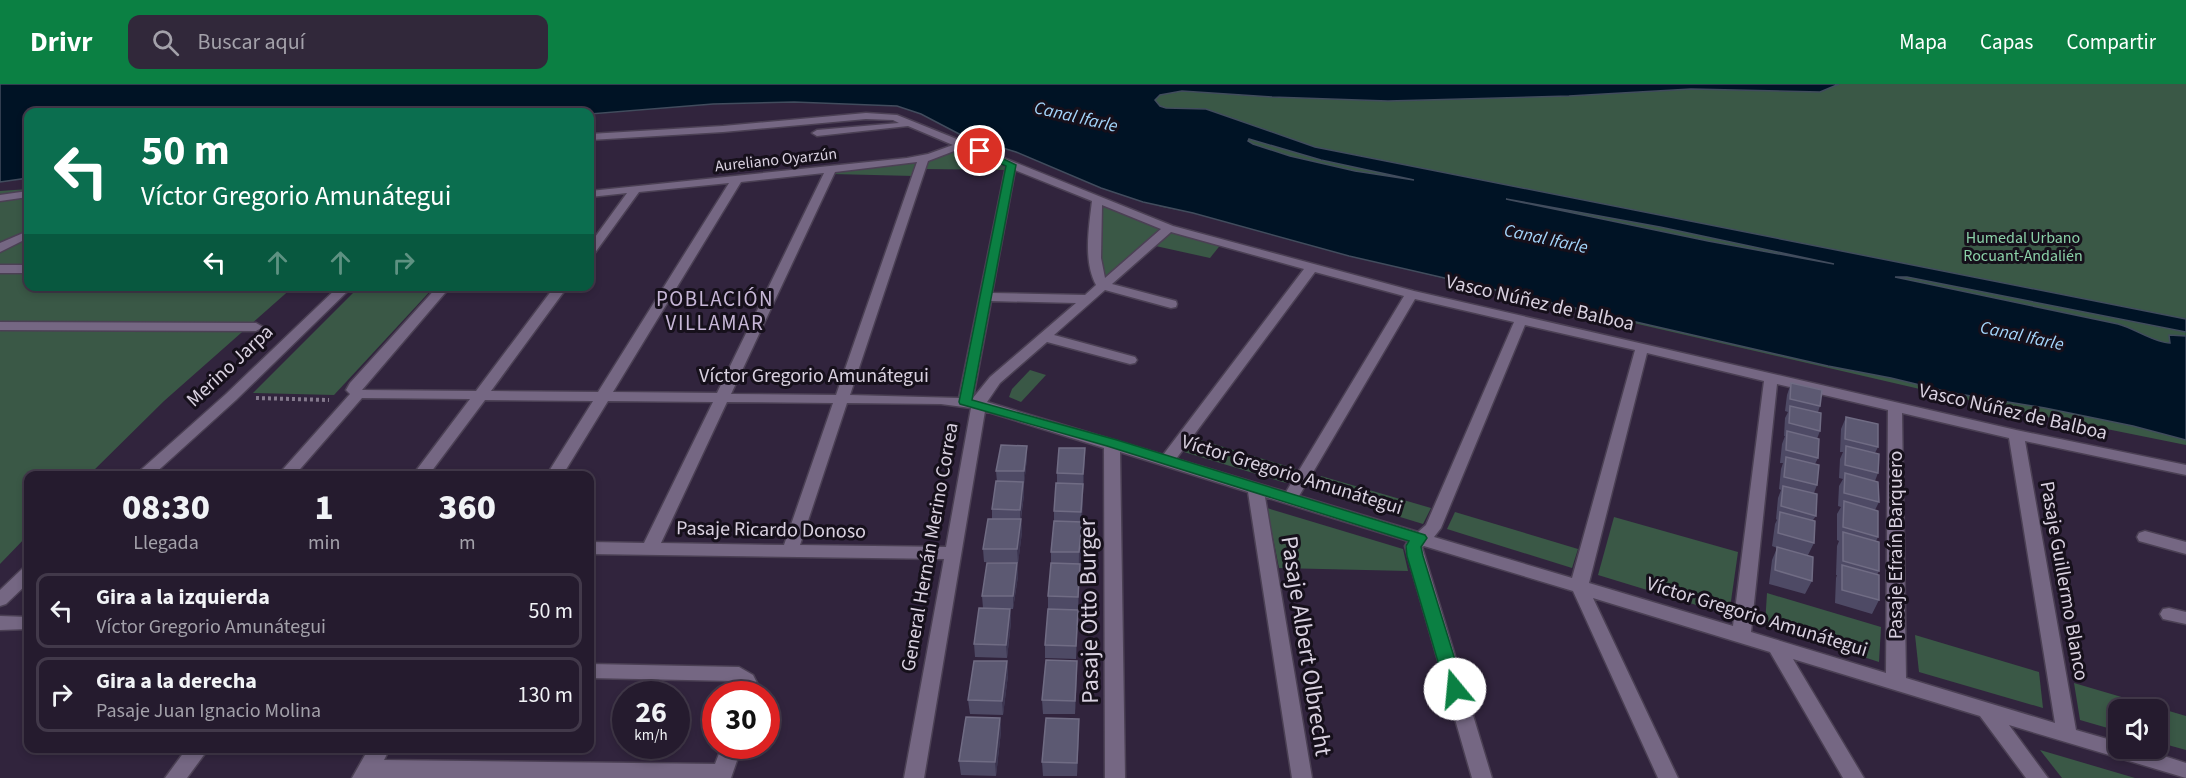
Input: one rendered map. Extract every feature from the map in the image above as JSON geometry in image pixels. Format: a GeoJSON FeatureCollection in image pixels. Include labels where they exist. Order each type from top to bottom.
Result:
{"type":"FeatureCollection","features":[{"type":"Feature","properties":{"kind":"street","name":"Vasco Núñez de Balboa"},"geometry":{"type":"LineString","coordinates":[[594,137],[723,129],[866,116],[901,119],[1097,201],[1169,228],[1410,294],[2016,435],[2186,470]]}},
{"type":"Feature","properties":{"kind":"street"},"geometry":{"type":"LineString","coordinates":[[817,134],[913,124]]}},
{"type":"Feature","properties":{"kind":"street","name":"Aureliano Oyarzún"},"geometry":{"type":"LineString","coordinates":[[594,194],[923,159],[964,144]]}},
{"type":"Feature","properties":{"kind":"street"},"geometry":{"type":"LineString","coordinates":[[790,551],[923,159]]}},
{"type":"Feature","properties":{"kind":"street"},"geometry":{"type":"LineString","coordinates":[[971,403],[986,297],[1011,165]]}},
{"type":"Feature","properties":{"kind":"street"},"geometry":{"type":"LineString","coordinates":[[650,549],[831,169]]}},
{"type":"Feature","properties":{"kind":"street"},"geometry":{"type":"LineString","coordinates":[[557,471],[737,179]]}},
{"type":"Feature","properties":{"kind":"street"},"geometry":{"type":"LineString","coordinates":[[594,246],[636,189]]}},
{"type":"Feature","properties":{"kind":"street"},"geometry":{"type":"LineString","coordinates":[[0,198],[24,195]]}},
{"type":"Feature","properties":{"kind":"street"},"geometry":{"type":"LineString","coordinates":[[1097,201],[1096,274],[1103,286],[1171,304]]}},
{"type":"Feature","properties":{"kind":"street","name":"General Hernán Merino Correa"},"geometry":{"type":"LineString","coordinates":[[914,778],[952,553],[971,403],[1169,228]]}},
{"type":"Feature","properties":{"kind":"street"},"geometry":{"type":"LineString","coordinates":[[0,248],[24,236]]}},
{"type":"Feature","properties":{"kind":"street"},"geometry":{"type":"LineString","coordinates":[[1167,460],[1312,267]]}},
{"type":"Feature","properties":{"kind":"street"},"geometry":{"type":"LineString","coordinates":[[0,269],[24,269]]}},
{"type":"Feature","properties":{"kind":"street","name":"Merino Jarpa"},"geometry":{"type":"LineString","coordinates":[[148,471],[231,398],[342,291]]}},
{"type":"Feature","properties":{"kind":"street"},"geometry":{"type":"LineString","coordinates":[[289,471],[355,397],[353,390],[355,386],[440,291]]}},
{"type":"Feature","properties":{"kind":"street"},"geometry":{"type":"LineString","coordinates":[[424,471],[558,291]]}},
{"type":"Feature","properties":{"kind":"street"},"geometry":{"type":"LineString","coordinates":[[1290,498],[1410,294]]}},
{"type":"Feature","properties":{"kind":"street"},"geometry":{"type":"LineString","coordinates":[[986,297],[1088,299]]}},
{"type":"Feature","properties":{"kind":"street"},"geometry":{"type":"LineString","coordinates":[[1482,778],[1413,546],[1419,538],[1433,528],[1521,320]]}},
{"type":"Feature","properties":{"kind":"street"},"geometry":{"type":"LineString","coordinates":[[0,326],[256,327]]}},
{"type":"Feature","properties":{"kind":"street"},"geometry":{"type":"LineString","coordinates":[[1045,337],[1131,360]]}},
{"type":"Feature","properties":{"kind":"street"},"geometry":{"type":"LineString","coordinates":[[1642,348],[1580,586],[1668,778]]}},
{"type":"Feature","properties":{"kind":"street"},"geometry":{"type":"LineString","coordinates":[[1741,635],[1771,378]]}},
{"type":"Feature","properties":{"kind":"street","name":"Víctor Gregorio Amunátegui"},"geometry":{"type":"LineString","coordinates":[[355,397],[843,399],[971,403],[1112,443],[2186,771]]}},
{"type":"Feature","properties":{"kind":"street","name":"Pasaje Efraín Barquero"},"geometry":{"type":"LineString","coordinates":[[1895,407],[1896,683]]}},
{"type":"Feature","properties":{"kind":"street","name":"Pasaje Guillermo Blanco"},"geometry":{"type":"LineString","coordinates":[[2016,435],[2067,735]]}},
{"type":"Feature","properties":{"kind":"street","name":"Pasaje Otto Burger"},"geometry":{"type":"LineString","coordinates":[[1112,443],[1115,778]]}},
{"type":"Feature","properties":{"kind":"street","name":"Pasaje Albert Olbrecht"},"geometry":{"type":"LineString","coordinates":[[1255,487],[1302,778]]}},
{"type":"Feature","properties":{"kind":"street"},"geometry":{"type":"LineString","coordinates":[[2145,537],[2186,548]]}},
{"type":"Feature","properties":{"kind":"street","name":"Pasaje Ricardo Donoso"},"geometry":{"type":"LineString","coordinates":[[594,548],[952,553]]}},
{"type":"Feature","properties":{"kind":"street"},"geometry":{"type":"LineString","coordinates":[[0,600],[24,577]]}},
{"type":"Feature","properties":{"kind":"street"},"geometry":{"type":"LineString","coordinates":[[0,623],[24,623]]}},
{"type":"Feature","properties":{"kind":"street"},"geometry":{"type":"LineString","coordinates":[[1774,645],[1854,778]]}},
{"type":"Feature","properties":{"kind":"street"},"geometry":{"type":"LineString","coordinates":[[594,671],[739,674],[748,681]]}},
{"type":"Feature","properties":{"kind":"street"},"geometry":{"type":"LineString","coordinates":[[1986,710],[2038,778]]}},
{"type":"Feature","properties":{"kind":"street"},"geometry":{"type":"LineString","coordinates":[[175,778],[195,753]]}},
{"type":"Feature","properties":{"kind":"street"},"geometry":{"type":"LineString","coordinates":[[365,773],[377,753]]}},
{"type":"Feature","properties":{"kind":"street"},"geometry":{"type":"LineString","coordinates":[[365,773],[722,775],[728,759]]}},
{"type":"Feature","properties":{"kind":"path"},"geometry":{"type":"LineString","coordinates":[[231,398],[355,397]]}},
{"type":"Feature","properties":{"kind":"green space","name":"Humedal Urbano Rocuant-Andalién"},"geometry":{"type":"Polygon","coordinates":[[[0,84],[2186,84],[2186,445],[2002,408],[1508,294],[1162,207],[1101,188],[1016,152],[963,136],[921,114],[897,106],[905,103],[797,101],[684,104],[594,111],[594,108],[24,108],[24,179],[0,182],[0,84]]]}},
{"type":"Feature","properties":{"kind":"green space"},"geometry":{"type":"Polygon","coordinates":[[[964,145],[1010,165],[1009,170],[922,169],[925,159],[964,145]]]}},
{"type":"Feature","properties":{"kind":"green space"},"geometry":{"type":"Polygon","coordinates":[[[920,160],[914,176],[832,174],[834,170],[920,160]]]}},
{"type":"Feature","properties":{"kind":"green space"},"geometry":{"type":"Polygon","coordinates":[[[24,189],[24,291],[288,291],[164,401],[93,471],[24,471],[24,539],[0,564],[0,191],[24,189]]]}},
{"type":"Feature","properties":{"kind":"green space"},"geometry":{"type":"Polygon","coordinates":[[[1099,202],[1167,228],[1103,284],[1099,278],[1099,202]]]}},
{"type":"Feature","properties":{"kind":"green space"},"geometry":{"type":"Polygon","coordinates":[[[1170,229],[1222,243],[1210,258],[1151,245],[1170,229]]]}},
{"type":"Feature","properties":{"kind":"green space"},"geometry":{"type":"Polygon","coordinates":[[[355,291],[430,291],[334,395],[253,393],[355,291]]]}},
{"type":"Feature","properties":{"kind":"green space"},"geometry":{"type":"Polygon","coordinates":[[[1030,370],[1046,375],[1021,402],[1009,397],[1012,389],[1030,370]]]}},
{"type":"Feature","properties":{"kind":"green space"},"geometry":{"type":"Polygon","coordinates":[[[1194,438],[1296,469],[1286,483],[1184,452],[1194,438]]]}},
{"type":"Feature","properties":{"kind":"green space"},"geometry":{"type":"Polygon","coordinates":[[[1321,476],[1431,508],[1423,524],[1312,490],[1321,476]]]}},
{"type":"Feature","properties":{"kind":"green space"},"geometry":{"type":"Polygon","coordinates":[[[1267,508],[1403,549],[1408,571],[1279,568],[1267,508]]]}},
{"type":"Feature","properties":{"kind":"green space"},"geometry":{"type":"Polygon","coordinates":[[[1455,512],[1578,549],[1572,568],[1447,529],[1455,512]]]}},
{"type":"Feature","properties":{"kind":"green space"},"geometry":{"type":"Polygon","coordinates":[[[1614,517],[1738,552],[1729,615],[1598,575],[1614,517]]]}},
{"type":"Feature","properties":{"kind":"green space"},"geometry":{"type":"Polygon","coordinates":[[[1767,593],[1881,627],[1879,662],[1765,625],[1767,593]]]}},
{"type":"Feature","properties":{"kind":"green space"},"geometry":{"type":"Polygon","coordinates":[[[1915,635],[2039,672],[2043,708],[1919,672],[1915,635]]]}},
{"type":"Feature","properties":{"kind":"green space"},"geometry":{"type":"Polygon","coordinates":[[[2074,683],[2128,699],[2108,699],[2108,728],[2080,720],[2074,683]]]}},
{"type":"Feature","properties":{"kind":"green space"},"geometry":{"type":"Polygon","coordinates":[[[2168,711],[2186,716],[2186,750],[2168,745],[2168,711]]]}},
{"type":"Feature","properties":{"kind":"green space"},"geometry":{"type":"Polygon","coordinates":[[[2040,750],[2135,778],[2062,778],[2040,750]]]}},
{"type":"Feature","properties":{"kind":"water","name":"Canal Ifarle"},"geometry":{"type":"Polygon","coordinates":[[[0,84],[1839,84],[1820,92],[1691,89],[1569,96],[1388,101],[1182,91],[1160,95],[1155,100],[1160,106],[1166,108],[1206,109],[1315,147],[2186,319],[2186,332],[1907,277],[1895,277],[2118,324],[2164,342],[2170,343],[2169,335],[2186,336],[2186,440],[2133,426],[2045,408],[1953,393],[1828,366],[1349,256],[1193,213],[1143,202],[1101,188],[1016,152],[963,136],[921,114],[897,106],[794,102],[713,104],[594,114],[594,108],[24,108],[24,179],[0,182],[0,84]],[[1249,139],[1248,141],[1290,156],[1355,171],[1414,180],[1321,160],[1249,139]],[[1506,199],[1708,241],[1834,264],[1660,227],[1506,199]]]}},
{"type":"Feature","properties":{"kind":"building"},"geometry":{"type":"Polygon","coordinates":[[[1791,383],[1822,390],[1820,406],[1790,399],[1791,383]]]}},
{"type":"Feature","properties":{"kind":"building"},"geometry":{"type":"Polygon","coordinates":[[[1790,406],[1821,413],[1820,431],[1789,423],[1790,406]]]}},
{"type":"Feature","properties":{"kind":"building"},"geometry":{"type":"Polygon","coordinates":[[[1846,417],[1878,424],[1878,447],[1845,439],[1846,417]]]}},
{"type":"Feature","properties":{"kind":"building"},"geometry":{"type":"Polygon","coordinates":[[[1787,431],[1819,439],[1818,458],[1786,450],[1787,431]]]}},
{"type":"Feature","properties":{"kind":"building"},"geometry":{"type":"Polygon","coordinates":[[[1001,445],[1027,446],[1024,471],[996,471],[1001,445]]]}},
{"type":"Feature","properties":{"kind":"building"},"geometry":{"type":"Polygon","coordinates":[[[1846,446],[1879,454],[1878,473],[1845,465],[1846,446]]]}},
{"type":"Feature","properties":{"kind":"building"},"geometry":{"type":"Polygon","coordinates":[[[1059,448],[1085,448],[1083,474],[1057,473],[1059,448]]]}},
{"type":"Feature","properties":{"kind":"building"},"geometry":{"type":"Polygon","coordinates":[[[1786,457],[1819,465],[1817,485],[1784,477],[1786,457]]]}},
{"type":"Feature","properties":{"kind":"building"},"geometry":{"type":"Polygon","coordinates":[[[1845,473],[1878,482],[1879,502],[1844,493],[1845,473]]]}},
{"type":"Feature","properties":{"kind":"building"},"geometry":{"type":"Polygon","coordinates":[[[996,481],[1023,482],[1020,510],[992,509],[996,481]]]}},
{"type":"Feature","properties":{"kind":"building"},"geometry":{"type":"Polygon","coordinates":[[[1056,483],[1083,484],[1081,512],[1054,511],[1056,483]]]}},
{"type":"Feature","properties":{"kind":"building"},"geometry":{"type":"Polygon","coordinates":[[[1783,486],[1817,494],[1816,516],[1781,506],[1783,486]]]}},
{"type":"Feature","properties":{"kind":"building"},"geometry":{"type":"Polygon","coordinates":[[[1844,501],[1878,511],[1878,537],[1843,527],[1844,501]]]}},
{"type":"Feature","properties":{"kind":"building"},"geometry":{"type":"Polygon","coordinates":[[[1780,512],[1815,521],[1814,543],[1778,533],[1780,512]]]}},
{"type":"Feature","properties":{"kind":"building"},"geometry":{"type":"Polygon","coordinates":[[[988,519],[1021,519],[1017,549],[983,549],[988,519]]]}},
{"type":"Feature","properties":{"kind":"building"},"geometry":{"type":"Polygon","coordinates":[[[1054,521],[1082,522],[1079,552],[1051,552],[1054,521]]]}},
{"type":"Feature","properties":{"kind":"building"},"geometry":{"type":"Polygon","coordinates":[[[1843,532],[1879,542],[1879,571],[1843,561],[1843,532]]]}},
{"type":"Feature","properties":{"kind":"building"},"geometry":{"type":"Polygon","coordinates":[[[1777,547],[1813,557],[1812,581],[1775,570],[1777,547]]]}},
{"type":"Feature","properties":{"kind":"building"},"geometry":{"type":"Polygon","coordinates":[[[987,563],[1017,563],[1013,596],[982,596],[987,563]]]}},
{"type":"Feature","properties":{"kind":"building"},"geometry":{"type":"Polygon","coordinates":[[[1051,563],[1080,564],[1078,597],[1048,596],[1051,563]]]}},
{"type":"Feature","properties":{"kind":"building"},"geometry":{"type":"Polygon","coordinates":[[[1842,565],[1879,575],[1879,600],[1842,590],[1842,565]]]}},
{"type":"Feature","properties":{"kind":"building"},"geometry":{"type":"Polygon","coordinates":[[[979,608],[1010,609],[1006,645],[974,644],[979,608]]]}},
{"type":"Feature","properties":{"kind":"building"},"geometry":{"type":"Polygon","coordinates":[[[1048,609],[1078,610],[1076,646],[1045,645],[1048,609]]]}},
{"type":"Feature","properties":{"kind":"building"},"geometry":{"type":"Polygon","coordinates":[[[1046,660],[1077,661],[1075,701],[1042,700],[1046,660]]]}},
{"type":"Feature","properties":{"kind":"building"},"geometry":{"type":"Polygon","coordinates":[[[974,661],[1007,661],[1002,701],[968,700],[974,661]]]}},
{"type":"Feature","properties":{"kind":"building"},"geometry":{"type":"Polygon","coordinates":[[[966,717],[1000,718],[995,762],[959,761],[966,717]]]}},
{"type":"Feature","properties":{"kind":"building"},"geometry":{"type":"Polygon","coordinates":[[[1046,718],[1079,719],[1077,763],[1042,762],[1046,718]]]}},
{"type":"Feature","properties":{"kind":"district","name":"POBLACIÓN VILLAMAR"},"geometry":{"type":"Point","coordinates":[715,311]}},
{"type":"Feature","properties":{"kind":"route"},"geometry":{"type":"LineString","coordinates":[[980,151],[1011,165],[965,402],[1112,443],[1419,538],[1413,546],[1415,556],[1455,689]]}}]}
